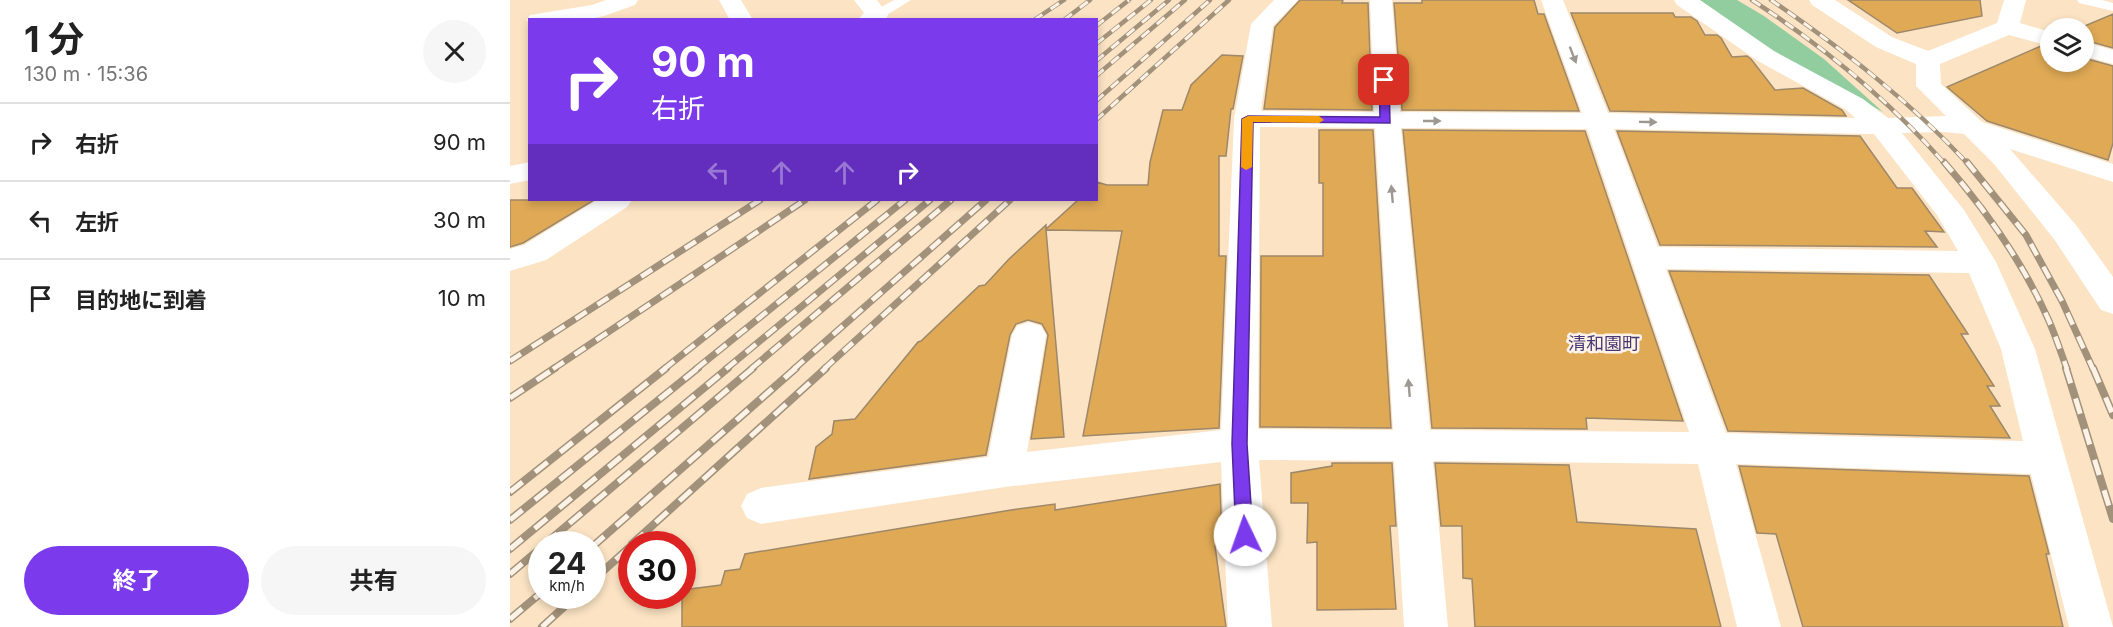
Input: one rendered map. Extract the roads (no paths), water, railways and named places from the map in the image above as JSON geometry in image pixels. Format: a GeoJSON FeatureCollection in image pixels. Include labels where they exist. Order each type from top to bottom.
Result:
{"type":"FeatureCollection","features":[{"type":"Feature","properties":{"kind":"street"},"geometry":{"type":"LineString","coordinates":[[533,18],[546,0]]}},
{"type":"Feature","properties":{"kind":"street"},"geometry":{"type":"LineString","coordinates":[[558,18],[598,15],[627,0]]}},
{"type":"Feature","properties":{"kind":"street"},"geometry":{"type":"LineString","coordinates":[[730,0],[741,18]]}},
{"type":"Feature","properties":{"kind":"street"},"geometry":{"type":"LineString","coordinates":[[1250,627],[1239,444],[1248,119],[1262,24],[1287,0]]}},
{"type":"Feature","properties":{"kind":"street"},"geometry":{"type":"LineString","coordinates":[[1381,0],[1386,120],[1414,447],[1426,627]]}},
{"type":"Feature","properties":{"kind":"street"},"geometry":{"type":"LineString","coordinates":[[1552,0],[1598,121],[1713,448],[1759,627]]}},
{"type":"Feature","properties":{"kind":"street"},"geometry":{"type":"LineString","coordinates":[[1685,0],[1766,56],[1854,104],[1882,126],[1949,210],[1980,262],[2018,349],[2091,627]]}},
{"type":"Feature","properties":{"kind":"street"},"geometry":{"type":"LineString","coordinates":[[1820,0],[1884,42],[1928,60],[2007,27],[2040,36]]}},
{"type":"Feature","properties":{"kind":"street"},"geometry":{"type":"LineString","coordinates":[[2007,27],[2015,0]]}},
{"type":"Feature","properties":{"kind":"street"},"geometry":{"type":"LineString","coordinates":[[2094,52],[2113,57]]}},
{"type":"Feature","properties":{"kind":"street"},"geometry":{"type":"LineString","coordinates":[[1928,60],[1929,86],[2004,158],[2065,232],[2113,302]]}},
{"type":"Feature","properties":{"kind":"street"},"geometry":{"type":"LineString","coordinates":[[1248,119],[1598,121],[1882,126],[1944,124],[1971,127],[2113,173]]}},
{"type":"Feature","properties":{"kind":"street"},"geometry":{"type":"LineString","coordinates":[[510,175],[528,171]]}},
{"type":"Feature","properties":{"kind":"street"},"geometry":{"type":"LineString","coordinates":[[510,260],[535,254],[615,201]]}},
{"type":"Feature","properties":{"kind":"street"},"geometry":{"type":"LineString","coordinates":[[1646,258],[1980,262]]}},
{"type":"Feature","properties":{"kind":"street"},"geometry":{"type":"LineString","coordinates":[[1005,471],[1029,335]]}},
{"type":"Feature","properties":{"kind":"street"},"geometry":{"type":"LineString","coordinates":[[761,506],[1005,471],[1239,444],[1713,448],[2046,458]]}},
{"type":"Feature","properties":{"kind":"lane"},"geometry":{"type":"LineString","coordinates":[[870,11],[904,0]]}},
{"type":"Feature","properties":{"kind":"lane"},"geometry":{"type":"LineString","coordinates":[[2084,0],[2113,8]]}},
{"type":"Feature","properties":{"kind":"railway"},"geometry":{"type":"LineString","coordinates":[[1037,18],[1064,0]]}},
{"type":"Feature","properties":{"kind":"railway"},"geometry":{"type":"LineString","coordinates":[[1067,18],[1090,0]]}},
{"type":"Feature","properties":{"kind":"railway"},"geometry":{"type":"LineString","coordinates":[[1098,24],[1129,0]]}},
{"type":"Feature","properties":{"kind":"railway"},"geometry":{"type":"LineString","coordinates":[[1098,42],[1151,0]]}},
{"type":"Feature","properties":{"kind":"railway"},"geometry":{"type":"LineString","coordinates":[[1098,59],[1169,0]]}},
{"type":"Feature","properties":{"kind":"railway"},"geometry":{"type":"LineString","coordinates":[[1098,74],[1185,0]]}},
{"type":"Feature","properties":{"kind":"railway"},"geometry":{"type":"LineString","coordinates":[[1098,99],[1210,0]]}},
{"type":"Feature","properties":{"kind":"railway"},"geometry":{"type":"LineString","coordinates":[[1098,118],[1229,0]]}},
{"type":"Feature","properties":{"kind":"railway"},"geometry":{"type":"LineString","coordinates":[[1752,0],[1805,36],[1854,75],[1901,118],[1945,164]]}},
{"type":"Feature","properties":{"kind":"railway"},"geometry":{"type":"LineString","coordinates":[[1771,0],[1874,76],[1922,118],[1968,164]]}},
{"type":"Feature","properties":{"kind":"railway"},"geometry":{"type":"LineString","coordinates":[[1944,162],[1989,218],[2016,258],[2049,321],[2067,369]]}},
{"type":"Feature","properties":{"kind":"railway"},"geometry":{"type":"LineString","coordinates":[[1967,162],[2026,235],[2062,301],[2093,369]]}},
{"type":"Feature","properties":{"kind":"railway"},"geometry":{"type":"LineString","coordinates":[[510,361],[758,201]]}},
{"type":"Feature","properties":{"kind":"railway"},"geometry":{"type":"LineString","coordinates":[[553,369],[804,201]]}},
{"type":"Feature","properties":{"kind":"railway"},"geometry":{"type":"LineString","coordinates":[[664,369],[876,201]]}},
{"type":"Feature","properties":{"kind":"railway"},"geometry":{"type":"LineString","coordinates":[[696,369],[904,201]]}},
{"type":"Feature","properties":{"kind":"railway"},"geometry":{"type":"LineString","coordinates":[[726,369],[929,201]]}},
{"type":"Feature","properties":{"kind":"railway"},"geometry":{"type":"LineString","coordinates":[[751,369],[950,201]]}},
{"type":"Feature","properties":{"kind":"railway"},"geometry":{"type":"LineString","coordinates":[[794,369],[985,201]]}},
{"type":"Feature","properties":{"kind":"railway"},"geometry":{"type":"LineString","coordinates":[[824,369],[1009,201]]}},
{"type":"Feature","properties":{"kind":"railway"},"geometry":{"type":"LineString","coordinates":[[510,398],[555,368]]}},
{"type":"Feature","properties":{"kind":"railway"},"geometry":{"type":"LineString","coordinates":[[510,492],[666,368]]}},
{"type":"Feature","properties":{"kind":"railway"},"geometry":{"type":"LineString","coordinates":[[510,520],[698,368]]}},
{"type":"Feature","properties":{"kind":"railway"},"geometry":{"type":"LineString","coordinates":[[510,549],[728,368]]}},
{"type":"Feature","properties":{"kind":"railway"},"geometry":{"type":"LineString","coordinates":[[560,531],[753,368]]}},
{"type":"Feature","properties":{"kind":"railway"},"geometry":{"type":"LineString","coordinates":[[606,535],[796,368]]}},
{"type":"Feature","properties":{"kind":"railway"},"geometry":{"type":"LineString","coordinates":[[646,531],[826,368]]}},
{"type":"Feature","properties":{"kind":"railway"},"geometry":{"type":"LineString","coordinates":[[2066,368],[2113,519]]}},
{"type":"Feature","properties":{"kind":"railway"},"geometry":{"type":"LineString","coordinates":[[2093,368],[2113,415]]}},
{"type":"Feature","properties":{"kind":"railway"},"geometry":{"type":"LineString","coordinates":[[606,568],[618,558]]}},
{"type":"Feature","properties":{"kind":"railway"},"geometry":{"type":"LineString","coordinates":[[510,574],[528,559]]}},
{"type":"Feature","properties":{"kind":"railway"},"geometry":{"type":"LineString","coordinates":[[510,619],[528,604]]}},
{"type":"Feature","properties":{"kind":"railway"},"geometry":{"type":"LineString","coordinates":[[542,627],[562,609]]}},
{"type":"Feature","properties":{"kind":"district","name":"清和園町"},"geometry":{"type":"Point","coordinates":[1604,344]}}]}
